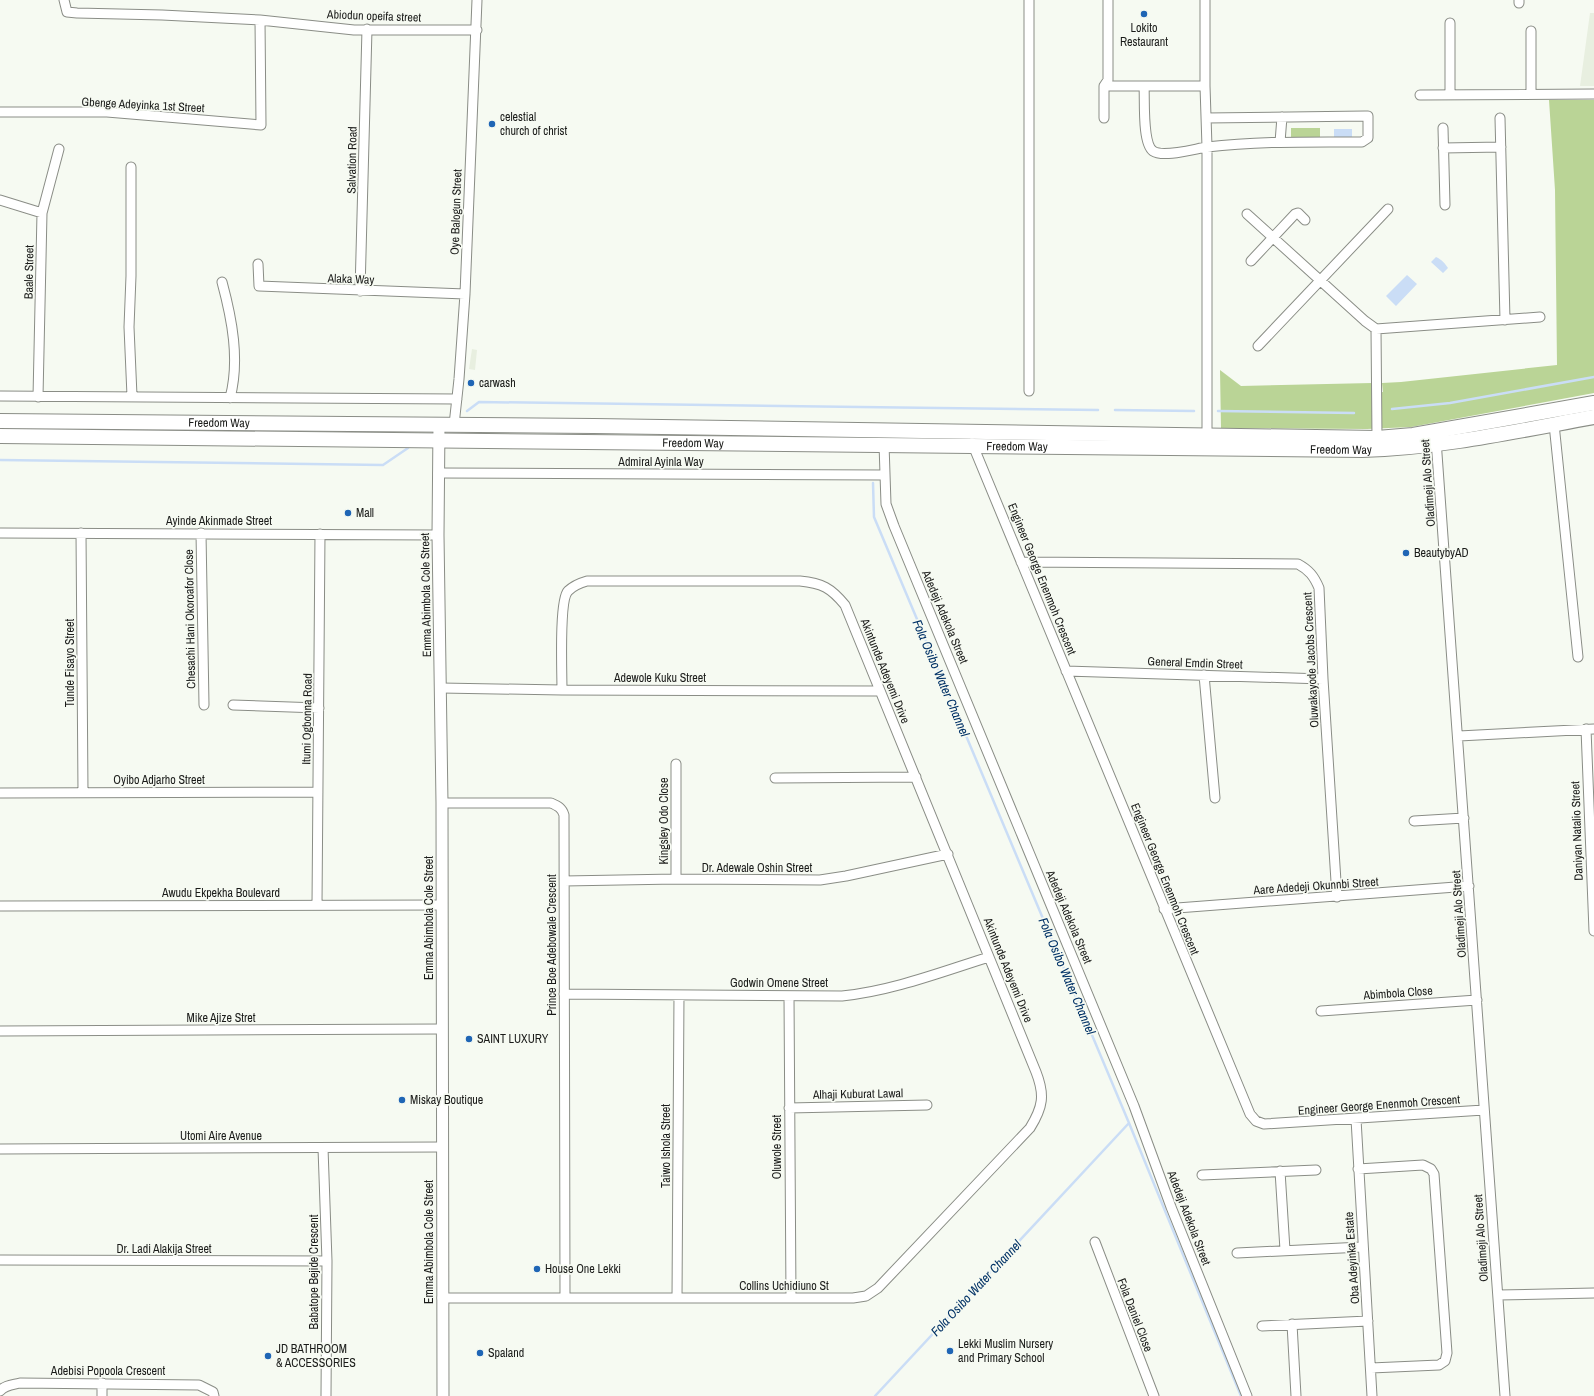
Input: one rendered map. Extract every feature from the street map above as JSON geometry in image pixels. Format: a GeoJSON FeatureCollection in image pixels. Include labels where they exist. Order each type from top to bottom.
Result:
{"type":"FeatureCollection","features":[{"type":"Feature","properties":{"kind":"main road","name":"Freedom Way"},"geometry":{"type":"LineString","coordinates":[[0,421],[454,425],[1206,437],[1436,438],[1594,403]]}},
{"type":"Feature","properties":{"kind":"main road","name":"Freedom Way"},"geometry":{"type":"LineString","coordinates":[[0,436],[1362,450],[1436,438],[1554,424],[1594,417]]}},
{"type":"Feature","properties":{"kind":"street","name":"Abiodun opeifa street"},"geometry":{"type":"LineString","coordinates":[[64,0],[67,12],[77,13],[162,15],[260,20],[354,30],[477,30]]}},
{"type":"Feature","properties":{"kind":"street","name":"Oye Balogun Street"},"geometry":{"type":"LineString","coordinates":[[454,425],[465,294],[477,30],[477,0]]}},
{"type":"Feature","properties":{"kind":"street"},"geometry":{"type":"LineString","coordinates":[[1029,0],[1029,391]]}},
{"type":"Feature","properties":{"kind":"street"},"geometry":{"type":"LineString","coordinates":[[1104,118],[1104,86],[1108,80],[1108,0]]}},
{"type":"Feature","properties":{"kind":"street"},"geometry":{"type":"LineString","coordinates":[[1205,0],[1207,147],[1206,437]]}},
{"type":"Feature","properties":{"kind":"street","name":"Gbenge Adeyinka 1st Street"},"geometry":{"type":"LineString","coordinates":[[0,112],[107,112],[261,125],[260,20]]}},
{"type":"Feature","properties":{"kind":"street"},"geometry":{"type":"LineString","coordinates":[[1450,23],[1450,94]]}},
{"type":"Feature","properties":{"kind":"street","name":"Salvation Road"},"geometry":{"type":"LineString","coordinates":[[360,291],[367,29]]}},
{"type":"Feature","properties":{"kind":"street"},"geometry":{"type":"LineString","coordinates":[[1531,30],[1531,94]]}},
{"type":"Feature","properties":{"kind":"street"},"geometry":{"type":"LineString","coordinates":[[1104,86],[1205,86]]}},
{"type":"Feature","properties":{"kind":"street"},"geometry":{"type":"LineString","coordinates":[[1144,86],[1146,134],[1150,146],[1154,151],[1161,154],[1207,147],[1280,142],[1362,142],[1368,138],[1368,116],[1206,118]]}},
{"type":"Feature","properties":{"kind":"street"},"geometry":{"type":"LineString","coordinates":[[1420,95],[1594,94]]}},
{"type":"Feature","properties":{"kind":"street"},"geometry":{"type":"LineString","coordinates":[[1280,142],[1282,117]]}},
{"type":"Feature","properties":{"kind":"street"},"geometry":{"type":"LineString","coordinates":[[1500,118],[1505,320]]}},
{"type":"Feature","properties":{"kind":"street"},"geometry":{"type":"LineString","coordinates":[[1443,128],[1445,205]]}},
{"type":"Feature","properties":{"kind":"street"},"geometry":{"type":"LineString","coordinates":[[1444,148],[1501,147]]}},
{"type":"Feature","properties":{"kind":"street","name":"Baale Street"},"geometry":{"type":"LineString","coordinates":[[38,397],[42,214],[59,149]]}},
{"type":"Feature","properties":{"kind":"street"},"geometry":{"type":"LineString","coordinates":[[130,167],[131,276],[129,326],[132,396]]}},
{"type":"Feature","properties":{"kind":"street"},"geometry":{"type":"LineString","coordinates":[[0,200],[42,214]]}},
{"type":"Feature","properties":{"kind":"street"},"geometry":{"type":"LineString","coordinates":[[1258,346],[1388,209]]}},
{"type":"Feature","properties":{"kind":"street"},"geometry":{"type":"LineString","coordinates":[[1251,262],[1296,213],[1305,220]]}},
{"type":"Feature","properties":{"kind":"street"},"geometry":{"type":"LineString","coordinates":[[1247,214],[1365,321],[1376,329],[1540,317]]}},
{"type":"Feature","properties":{"kind":"street","name":"Alaka Way"},"geometry":{"type":"LineString","coordinates":[[258,264],[259,286],[465,294]]}},
{"type":"Feature","properties":{"kind":"street"},"geometry":{"type":"LineString","coordinates":[[222,282],[227,300],[235,345],[235,370],[230,398]]}},
{"type":"Feature","properties":{"kind":"street"},"geometry":{"type":"LineString","coordinates":[[1376,329],[1378,438]]}},
{"type":"Feature","properties":{"kind":"street"},"geometry":{"type":"LineString","coordinates":[[0,396],[457,399]]}},
{"type":"Feature","properties":{"kind":"street"},"geometry":{"type":"LineString","coordinates":[[1554,424],[1578,657]]}},
{"type":"Feature","properties":{"kind":"street"},"geometry":{"type":"LineString","coordinates":[[438,441],[439,425]]}},
{"type":"Feature","properties":{"kind":"street","name":"Engineer George Enenmoh Crescent"},"geometry":{"type":"LineString","coordinates":[[966,433],[974,447],[1250,1114],[1256,1121],[1264,1124],[1484,1110]]}},
{"type":"Feature","properties":{"kind":"street","name":"Oladimeji Alo Street"},"geometry":{"type":"LineString","coordinates":[[1436,438],[1459,736],[1505,1396]]}},
{"type":"Feature","properties":{"kind":"street","name":"Emma Abimbola Cole Street"},"geometry":{"type":"LineString","coordinates":[[438,441],[442,803],[443,1396]]}},
{"type":"Feature","properties":{"kind":"street","name":"Adedeji Adekola Street"},"geometry":{"type":"LineString","coordinates":[[884,444],[886,504],[894,526],[1134,1106],[1171,1207],[1246,1396]]}},
{"type":"Feature","properties":{"kind":"street","name":"Admiral Ayinla Way"},"geometry":{"type":"LineString","coordinates":[[438,473],[884,475]]}},
{"type":"Feature","properties":{"kind":"street","name":"Ayinde Akinmade Street"},"geometry":{"type":"LineString","coordinates":[[0,533],[438,534]]}},
{"type":"Feature","properties":{"kind":"street","name":"Tunde Fisayo Street"},"geometry":{"type":"LineString","coordinates":[[81,533],[83,792]]}},
{"type":"Feature","properties":{"kind":"street","name":"Chesachi Hani Okoroafor Close"},"geometry":{"type":"LineString","coordinates":[[201,533],[204,705]]}},
{"type":"Feature","properties":{"kind":"street","name":"Itumi Ogbonna Road"},"geometry":{"type":"LineString","coordinates":[[317,905],[320,534]]}},
{"type":"Feature","properties":{"kind":"street","name":"Oluwakayode Jacobs Crescent"},"geometry":{"type":"LineString","coordinates":[[1021,562],[1298,564],[1307,569],[1315,577],[1319,588],[1323,680],[1337,896]]}},
{"type":"Feature","properties":{"kind":"street","name":"Akintunde Adeyemi Drive"},"geometry":{"type":"LineString","coordinates":[[562,690],[562,605],[567,591],[579,583],[587,581],[800,581],[814,582],[826,587],[837,595],[845,605],[948,854],[1041,1085],[1041,1107]]}},
{"type":"Feature","properties":{"kind":"street","name":"General Emdin Street"},"geometry":{"type":"LineString","coordinates":[[1066,671],[1323,680]]}},
{"type":"Feature","properties":{"kind":"street"},"geometry":{"type":"LineString","coordinates":[[1204,676],[1215,798]]}},
{"type":"Feature","properties":{"kind":"street","name":"Adewole Kuku Street"},"geometry":{"type":"LineString","coordinates":[[441,688],[880,691]]}},
{"type":"Feature","properties":{"kind":"street"},"geometry":{"type":"LineString","coordinates":[[233,704],[319,708]]}},
{"type":"Feature","properties":{"kind":"street"},"geometry":{"type":"LineString","coordinates":[[1459,736],[1590,729]]}},
{"type":"Feature","properties":{"kind":"street","name":"Daniyan Natalio Street"},"geometry":{"type":"LineString","coordinates":[[1590,729],[1594,931]]}},
{"type":"Feature","properties":{"kind":"street","name":"Kingsley Odo Close"},"geometry":{"type":"LineString","coordinates":[[676,764],[676,879]]}},
{"type":"Feature","properties":{"kind":"street"},"geometry":{"type":"LineString","coordinates":[[775,778],[916,777]]}},
{"type":"Feature","properties":{"kind":"street","name":"Oyibo Adjarho Street"},"geometry":{"type":"LineString","coordinates":[[0,792],[318,792]]}},
{"type":"Feature","properties":{"kind":"street","name":"Prince Boe Adebowale Crescent"},"geometry":{"type":"LineString","coordinates":[[442,803],[551,803],[558,805],[564,815],[565,1298]]}},
{"type":"Feature","properties":{"kind":"street"},"geometry":{"type":"LineString","coordinates":[[1414,821],[1464,818]]}},
{"type":"Feature","properties":{"kind":"street","name":"Dr. Adewale Oshin Street"},"geometry":{"type":"LineString","coordinates":[[564,881],[676,879],[820,880],[846,876],[948,854]]}},
{"type":"Feature","properties":{"kind":"street","name":"Aare Adedeji Okunnbi Street"},"geometry":{"type":"LineString","coordinates":[[1164,909],[1469,886]]}},
{"type":"Feature","properties":{"kind":"street","name":"Awudu Ekpekha Boulevard"},"geometry":{"type":"LineString","coordinates":[[0,906],[442,905]]}},
{"type":"Feature","properties":{"kind":"street","name":"Godwin Omene Street"},"geometry":{"type":"LineString","coordinates":[[564,994],[842,996],[886,989],[989,958]]}},
{"type":"Feature","properties":{"kind":"street","name":"Taiwo Ishola Street"},"geometry":{"type":"LineString","coordinates":[[677,1298],[679,995]]}},
{"type":"Feature","properties":{"kind":"street","name":"Oluwole Street"},"geometry":{"type":"LineString","coordinates":[[788,996],[791,1298]]}},
{"type":"Feature","properties":{"kind":"street","name":"Abimbola Close"},"geometry":{"type":"LineString","coordinates":[[1321,1011],[1477,1000]]}},
{"type":"Feature","properties":{"kind":"street","name":"Mike Ajize Stret"},"geometry":{"type":"LineString","coordinates":[[0,1031],[442,1029]]}},
{"type":"Feature","properties":{"kind":"street","name":"Alhaji Kuburat Lawal"},"geometry":{"type":"LineString","coordinates":[[789,1108],[927,1104]]}},
{"type":"Feature","properties":{"kind":"street","name":"Collins Uchidiuno St"},"geometry":{"type":"LineString","coordinates":[[442,1298],[853,1298],[866,1296],[878,1288],[1030,1128],[1041,1107]]}},
{"type":"Feature","properties":{"kind":"street","name":"Oba Adeyinka Estate"},"geometry":{"type":"LineString","coordinates":[[1356,1119],[1362,1247],[1372,1396]]}},
{"type":"Feature","properties":{"kind":"street","name":"Utomi Aire Avenue"},"geometry":{"type":"LineString","coordinates":[[0,1149],[442,1147]]}},
{"type":"Feature","properties":{"kind":"street","name":"Babatope Bejide Crescent"},"geometry":{"type":"LineString","coordinates":[[323,1148],[327,1261],[326,1396]]}},
{"type":"Feature","properties":{"kind":"street"},"geometry":{"type":"LineString","coordinates":[[1358,1169],[1423,1165],[1432,1169],[1434,1174],[1447,1353],[1445,1361],[1439,1365],[1371,1368]]}},
{"type":"Feature","properties":{"kind":"street"},"geometry":{"type":"LineString","coordinates":[[1202,1175],[1316,1170]]}},
{"type":"Feature","properties":{"kind":"street"},"geometry":{"type":"LineString","coordinates":[[1280,1171],[1285,1250]]}},
{"type":"Feature","properties":{"kind":"street","name":"Fola Daniel Close"},"geometry":{"type":"LineString","coordinates":[[1095,1242],[1154,1396]]}},
{"type":"Feature","properties":{"kind":"street"},"geometry":{"type":"LineString","coordinates":[[1237,1253],[1362,1247]]}},
{"type":"Feature","properties":{"kind":"street","name":"Dr. Ladi Alakija Street"},"geometry":{"type":"LineString","coordinates":[[0,1260],[327,1261]]}},
{"type":"Feature","properties":{"kind":"street"},"geometry":{"type":"LineString","coordinates":[[1498,1295],[1594,1293]]}},
{"type":"Feature","properties":{"kind":"street"},"geometry":{"type":"LineString","coordinates":[[1262,1326],[1368,1321]]}},
{"type":"Feature","properties":{"kind":"street"},"geometry":{"type":"LineString","coordinates":[[1292,1324],[1296,1396]]}},
{"type":"Feature","properties":{"kind":"street"},"geometry":{"type":"LineString","coordinates":[[102,1383],[102,1396]]}},
{"type":"Feature","properties":{"kind":"street","name":"Adebisi Popoola Crescent"},"geometry":{"type":"LineString","coordinates":[[0,1391],[10,1385],[20,1384],[102,1383],[199,1385],[213,1392],[214,1396]]}},
{"type":"Feature","properties":{"kind":"shaded area"},"geometry":{"type":"Polygon","coordinates":[[[1590,13],[1594,13],[1594,86],[1580,86],[1590,13]]]}},
{"type":"Feature","properties":{"kind":"shaded area"},"geometry":{"type":"Polygon","coordinates":[[[472,349],[477,350],[475,370],[469,369],[472,349]]]}},
{"type":"Feature","properties":{"kind":"green space"},"geometry":{"type":"Polygon","coordinates":[[[1549,100],[1594,100],[1594,393],[1411,427],[1367,429],[1221,428],[1220,370],[1241,386],[1372,383],[1373,393],[1383,392],[1382,383],[1557,365],[1555,190],[1549,100]]]}},
{"type":"Feature","properties":{"kind":"green space"},"geometry":{"type":"Polygon","coordinates":[[[1291,128],[1320,128],[1320,143],[1291,142],[1291,128]]]}},
{"type":"Feature","properties":{"kind":"water"},"geometry":{"type":"Polygon","coordinates":[[[1334,129],[1352,129],[1352,139],[1334,139],[1334,129]]]}},
{"type":"Feature","properties":{"kind":"water"},"geometry":{"type":"Polygon","coordinates":[[[1436,257],[1443,261],[1448,268],[1443,273],[1431,262],[1436,257]]]}},
{"type":"Feature","properties":{"kind":"water"},"geometry":{"type":"Polygon","coordinates":[[[1407,275],[1417,284],[1396,306],[1386,296],[1407,275]]]}},
{"type":"Feature","properties":{"kind":"waterway"},"geometry":{"type":"LineString","coordinates":[[1392,409],[1450,403],[1594,377]]}},
{"type":"Feature","properties":{"kind":"waterway"},"geometry":{"type":"LineString","coordinates":[[467,411],[479,402],[1098,410]]}},
{"type":"Feature","properties":{"kind":"waterway"},"geometry":{"type":"LineString","coordinates":[[1115,410],[1194,411]]}},
{"type":"Feature","properties":{"kind":"waterway"},"geometry":{"type":"LineString","coordinates":[[1218,411],[1354,413]]}},
{"type":"Feature","properties":{"kind":"waterway"},"geometry":{"type":"LineString","coordinates":[[0,460],[383,465],[408,448]]}},
{"type":"Feature","properties":{"kind":"waterway","name":"Fola Osibo Water Channel"},"geometry":{"type":"LineString","coordinates":[[873,483],[874,517],[1129,1123],[875,1396]]}},
{"type":"Feature","properties":{"kind":"waterway"},"geometry":{"type":"LineString","coordinates":[[1129,1123],[1241,1396]]}},
{"type":"Feature","properties":{"kind":"place","name":"Lokito Restaurant"},"geometry":{"type":"Point","coordinates":[1144,14]}},
{"type":"Feature","properties":{"kind":"place","name":"celestial church of christ"},"geometry":{"type":"Point","coordinates":[492,124]}},
{"type":"Feature","properties":{"kind":"place","name":"carwash"},"geometry":{"type":"Point","coordinates":[471,383]}},
{"type":"Feature","properties":{"kind":"place","name":"Mall"},"geometry":{"type":"Point","coordinates":[348,513]}},
{"type":"Feature","properties":{"kind":"place","name":"BeautybyAD"},"geometry":{"type":"Point","coordinates":[1406,553]}},
{"type":"Feature","properties":{"kind":"place","name":"SAINT LUXURY"},"geometry":{"type":"Point","coordinates":[469,1039]}},
{"type":"Feature","properties":{"kind":"place","name":"Miskay Boutique"},"geometry":{"type":"Point","coordinates":[402,1100]}},
{"type":"Feature","properties":{"kind":"place","name":"House One Lekki"},"geometry":{"type":"Point","coordinates":[537,1269]}},
{"type":"Feature","properties":{"kind":"place","name":"Lekki Muslim Nursery and Primary School"},"geometry":{"type":"Point","coordinates":[950,1351]}},
{"type":"Feature","properties":{"kind":"place","name":"Spaland"},"geometry":{"type":"Point","coordinates":[480,1353]}},
{"type":"Feature","properties":{"kind":"place","name":"JD BATHROOM & ACCESSORIES"},"geometry":{"type":"Point","coordinates":[268,1356]}}]}
